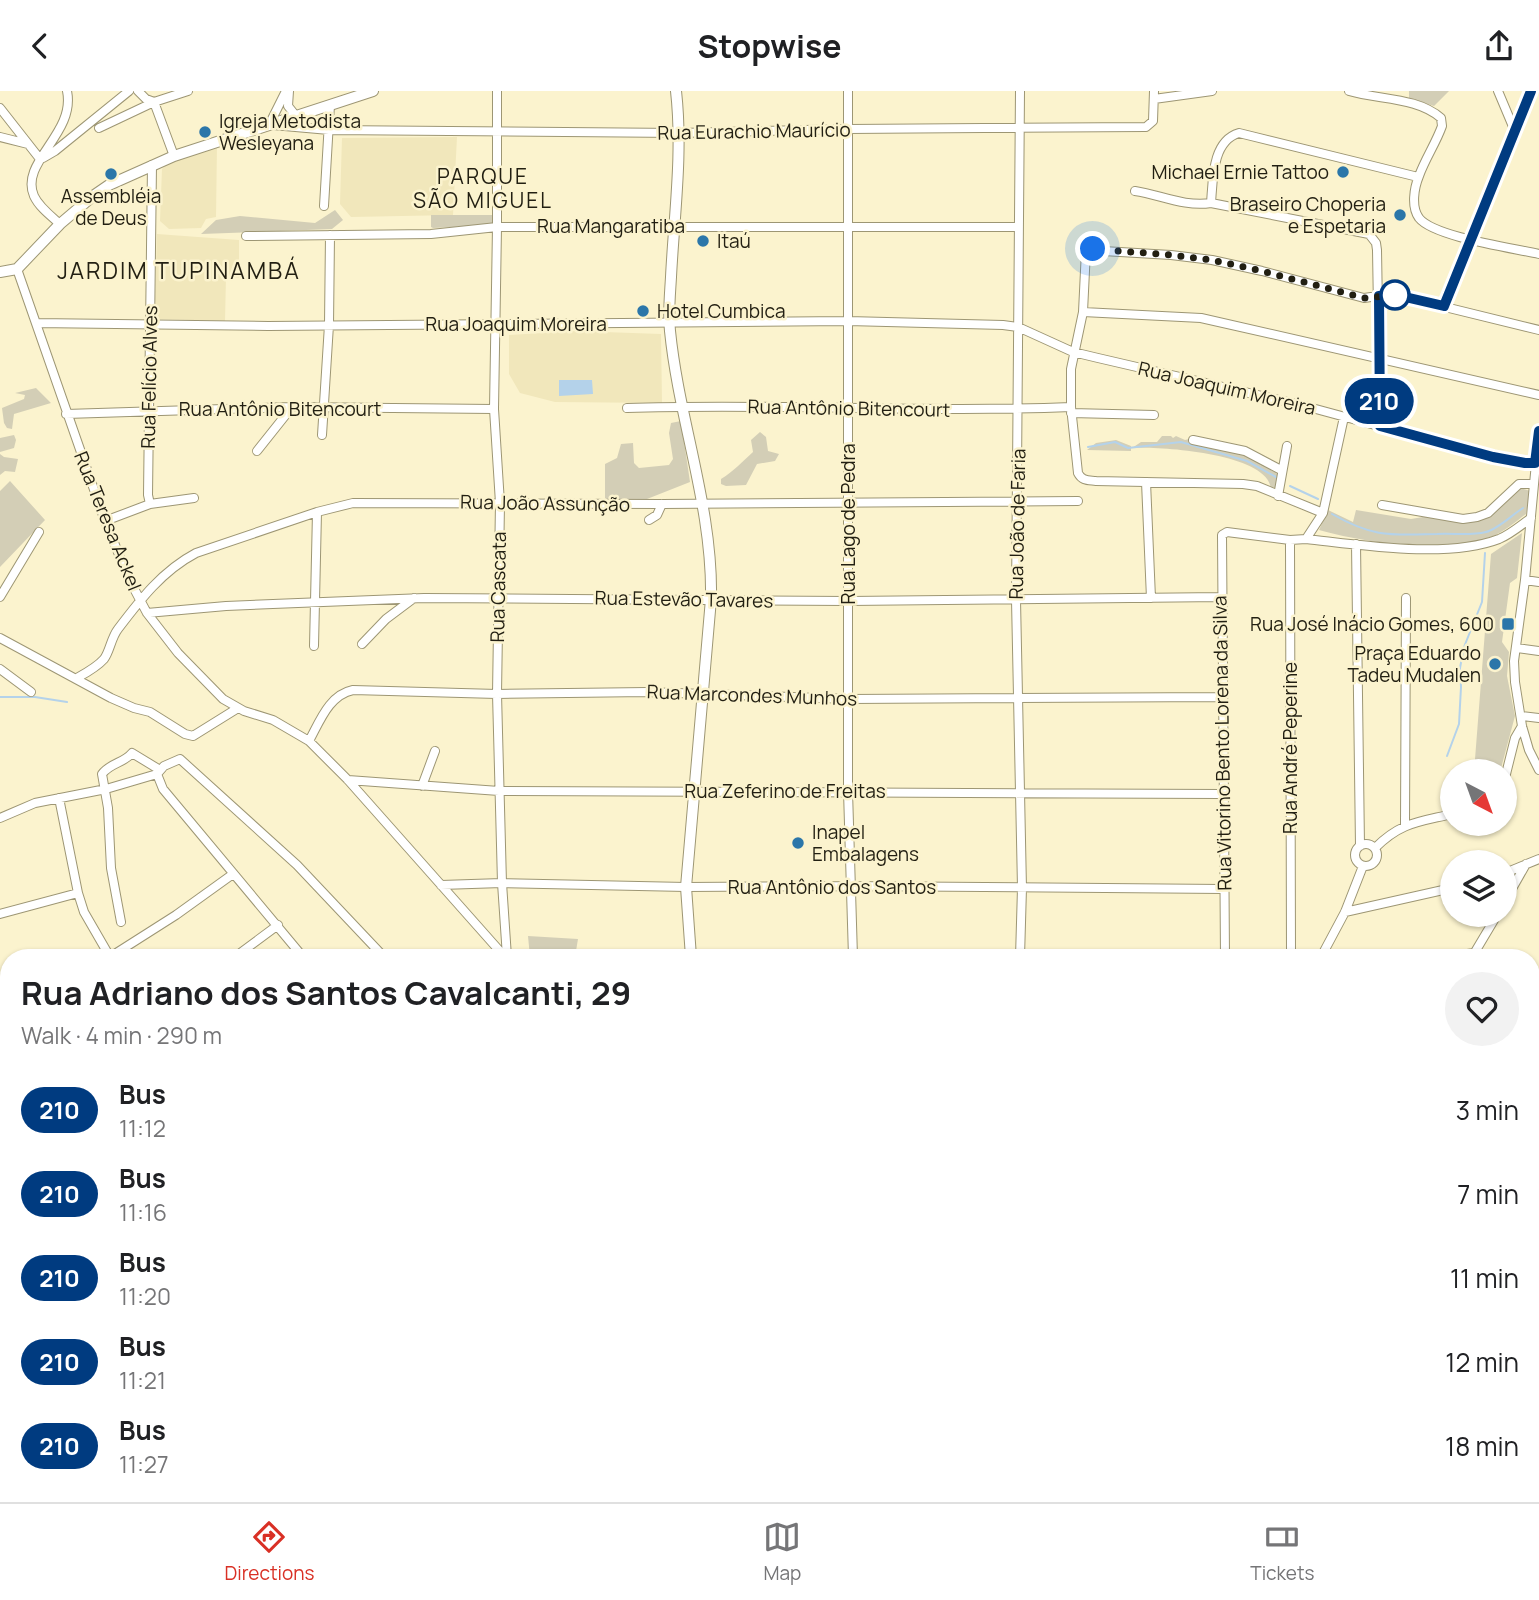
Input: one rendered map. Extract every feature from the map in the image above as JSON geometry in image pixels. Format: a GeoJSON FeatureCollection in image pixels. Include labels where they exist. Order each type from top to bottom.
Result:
{"type":"FeatureCollection","features":[{"type":"Feature","properties":{"kind":"main road"},"geometry":{"type":"LineString","coordinates":[[0,272],[17,269],[60,224],[109,185],[174,156],[373,91]]}},
{"type":"Feature","properties":{"kind":"main road"},"geometry":{"type":"LineString","coordinates":[[676,91],[679,133],[669,322],[681,406],[710,545],[712,599],[686,887],[690,949]]}},
{"type":"Feature","properties":{"kind":"street"},"geometry":{"type":"LineString","coordinates":[[60,224],[38,204],[33,195],[32,180],[40,159],[65,122],[69,110],[67,91]]}},
{"type":"Feature","properties":{"kind":"street"},"geometry":{"type":"LineString","coordinates":[[40,159],[55,151],[129,91]]}},
{"type":"Feature","properties":{"kind":"street"},"geometry":{"type":"LineString","coordinates":[[138,91],[154,102],[174,156]]}},
{"type":"Feature","properties":{"kind":"street"},"geometry":{"type":"LineString","coordinates":[[99,128],[154,102],[188,91]]}},
{"type":"Feature","properties":{"kind":"street"},"geometry":{"type":"LineString","coordinates":[[288,91],[288,106],[296,116]]}},
{"type":"Feature","properties":{"kind":"street"},"geometry":{"type":"LineString","coordinates":[[271,125],[288,91]]}},
{"type":"Feature","properties":{"kind":"street","name":"Rua Cascata"},"geometry":{"type":"LineString","coordinates":[[497,91],[494,409],[500,503],[497,694],[506,949]]}},
{"type":"Feature","properties":{"kind":"street","name":"Rua Lago de Pedra"},"geometry":{"type":"LineString","coordinates":[[848,91],[848,791],[853,949]]}},
{"type":"Feature","properties":{"kind":"street","name":"Rua João de Faria"},"geometry":{"type":"LineString","coordinates":[[1020,91],[1016,600],[1020,949]]}},
{"type":"Feature","properties":{"kind":"street","name":"Rua Eurachio Maurício"},"geometry":{"type":"LineString","coordinates":[[271,125],[329,130],[679,133],[1146,127],[1153,121],[1154,95],[1212,91]]}},
{"type":"Feature","properties":{"kind":"street"},"geometry":{"type":"LineString","coordinates":[[1349,91],[1401,101],[1427,109],[1441,118],[1439,136],[1418,177],[1414,200],[1419,217],[1434,229],[1538,253]]}},
{"type":"Feature","properties":{"kind":"street"},"geometry":{"type":"LineString","coordinates":[[1499,91],[1514,129]]}},
{"type":"Feature","properties":{"kind":"street"},"geometry":{"type":"LineString","coordinates":[[1444,306],[1531,91]]}},
{"type":"Feature","properties":{"kind":"street"},"geometry":{"type":"LineString","coordinates":[[324,206],[330,105]]}},
{"type":"Feature","properties":{"kind":"street"},"geometry":{"type":"LineString","coordinates":[[0,108],[40,159]]}},
{"type":"Feature","properties":{"kind":"street"},"geometry":{"type":"LineString","coordinates":[[1211,203],[1222,142],[1239,133],[1418,177]]}},
{"type":"Feature","properties":{"kind":"street"},"geometry":{"type":"LineString","coordinates":[[0,137],[29,145]]}},
{"type":"Feature","properties":{"kind":"street","name":"Rua Felício Alves"},"geometry":{"type":"LineString","coordinates":[[150,504],[148,410],[152,165]]}},
{"type":"Feature","properties":{"kind":"street"},"geometry":{"type":"LineString","coordinates":[[1135,191],[1188,205],[1211,203],[1369,234],[1376,243],[1380,426]]}},
{"type":"Feature","properties":{"kind":"street","name":"Rua Mangaratiba"},"geometry":{"type":"LineString","coordinates":[[246,236],[431,233],[497,227],[1019,227]]}},
{"type":"Feature","properties":{"kind":"street"},"geometry":{"type":"LineString","coordinates":[[322,435],[329,325],[330,235]]}},
{"type":"Feature","properties":{"kind":"street"},"geometry":{"type":"LineString","coordinates":[[1323,513],[1257,486],[1083,479],[1077,473],[1071,410],[1073,352],[1083,312],[1086,250],[1212,260],[1364,298],[1392,294],[1539,330]]}},
{"type":"Feature","properties":{"kind":"street","name":"Rua Teresa Ackel"},"geometry":{"type":"LineString","coordinates":[[17,269],[105,521],[147,613],[178,653],[223,699],[238,708],[273,720],[309,741],[348,780],[499,949]]}},
{"type":"Feature","properties":{"kind":"street"},"geometry":{"type":"LineString","coordinates":[[1083,312],[1201,318],[1539,395]]}},
{"type":"Feature","properties":{"kind":"street","name":"Rua Joaquim Moreira"},"geometry":{"type":"LineString","coordinates":[[36,323],[329,325],[848,321],[1018,327],[1073,352],[1380,426],[1493,457],[1525,463],[1537,462]]}},
{"type":"Feature","properties":{"kind":"street","name":"Rua Antônio Bitencourt"},"geometry":{"type":"LineString","coordinates":[[627,408],[681,406],[1019,409],[1154,415]]}},
{"type":"Feature","properties":{"kind":"street"},"geometry":{"type":"LineString","coordinates":[[257,451],[292,407]]}},
{"type":"Feature","properties":{"kind":"street","name":"Rua Antônio Bitencourt"},"geometry":{"type":"LineString","coordinates":[[66,414],[292,407],[494,409]]}},
{"type":"Feature","properties":{"kind":"street"},"geometry":{"type":"LineString","coordinates":[[1306,539],[1323,513],[1343,417]]}},
{"type":"Feature","properties":{"kind":"street"},"geometry":{"type":"LineString","coordinates":[[1539,431],[1534,484],[1535,517],[1514,661],[1522,726],[1539,771]]}},
{"type":"Feature","properties":{"kind":"street"},"geometry":{"type":"LineString","coordinates":[[1193,440],[1245,451],[1281,470]]}},
{"type":"Feature","properties":{"kind":"street"},"geometry":{"type":"LineString","coordinates":[[1278,496],[1287,446]]}},
{"type":"Feature","properties":{"kind":"street"},"geometry":{"type":"LineString","coordinates":[[1146,482],[1151,598]]}},
{"type":"Feature","properties":{"kind":"street"},"geometry":{"type":"LineString","coordinates":[[1382,505],[1463,519],[1488,513],[1519,484],[1534,484]]}},
{"type":"Feature","properties":{"kind":"street"},"geometry":{"type":"LineString","coordinates":[[105,521],[150,504],[194,498]]}},
{"type":"Feature","properties":{"kind":"street","name":"Rua João Assunção"},"geometry":{"type":"LineString","coordinates":[[77,678],[106,657],[113,636],[131,615],[139,600],[165,575],[196,553],[317,512],[353,503],[662,505],[1078,501]]}},
{"type":"Feature","properties":{"kind":"street"},"geometry":{"type":"LineString","coordinates":[[649,520],[662,505]]}},
{"type":"Feature","properties":{"kind":"street"},"geometry":{"type":"LineString","coordinates":[[314,646],[317,512]]}},
{"type":"Feature","properties":{"kind":"street"},"geometry":{"type":"LineString","coordinates":[[1290,540],[1306,539],[1412,549],[1465,546],[1501,538],[1535,517]]}},
{"type":"Feature","properties":{"kind":"street"},"geometry":{"type":"LineString","coordinates":[[0,597],[39,532]]}},
{"type":"Feature","properties":{"kind":"street","name":"Rua Vitorino Bento Lorena da Silva"},"geometry":{"type":"LineString","coordinates":[[1225,949],[1220,538],[1227,532],[1290,540]]}},
{"type":"Feature","properties":{"kind":"street","name":"Rua André Peperine"},"geometry":{"type":"LineString","coordinates":[[1290,540],[1291,949]]}},
{"type":"Feature","properties":{"kind":"street"},"geometry":{"type":"LineString","coordinates":[[1356,544],[1360,845],[1355,855],[1357,862],[1363,866],[1376,861],[1375,848],[1369,844],[1360,845]]}},
{"type":"Feature","properties":{"kind":"street"},"geometry":{"type":"LineString","coordinates":[[1525,580],[1539,582]]}},
{"type":"Feature","properties":{"kind":"street","name":"Rua Estevão Tavares"},"geometry":{"type":"LineString","coordinates":[[147,613],[226,606],[414,598],[849,601],[1221,597]]}},
{"type":"Feature","properties":{"kind":"street"},"geometry":{"type":"LineString","coordinates":[[362,644],[386,619],[414,598]]}},
{"type":"Feature","properties":{"kind":"street"},"geometry":{"type":"LineString","coordinates":[[1405,825],[1406,598]]}},
{"type":"Feature","properties":{"kind":"street"},"geometry":{"type":"LineString","coordinates":[[0,638],[111,698],[150,712],[193,736],[238,708]]}},
{"type":"Feature","properties":{"kind":"street"},"geometry":{"type":"LineString","coordinates":[[1517,648],[1539,651]]}},
{"type":"Feature","properties":{"kind":"street"},"geometry":{"type":"LineString","coordinates":[[0,669],[32,692]]}},
{"type":"Feature","properties":{"kind":"street","name":"Rua Marcondes Munhos"},"geometry":{"type":"LineString","coordinates":[[309,741],[325,711],[344,692],[647,692],[849,699],[1222,697]]}},
{"type":"Feature","properties":{"kind":"street"},"geometry":{"type":"LineString","coordinates":[[1521,716],[1539,718]]}},
{"type":"Feature","properties":{"kind":"street"},"geometry":{"type":"LineString","coordinates":[[1510,759],[1515,738],[1522,726]]}},
{"type":"Feature","properties":{"kind":"street"},"geometry":{"type":"LineString","coordinates":[[422,786],[435,751]]}},
{"type":"Feature","properties":{"kind":"street"},"geometry":{"type":"LineString","coordinates":[[121,922],[111,867],[106,789],[102,776],[103,771],[124,761],[132,753],[158,772],[163,789],[297,949]]}},
{"type":"Feature","properties":{"kind":"street"},"geometry":{"type":"LineString","coordinates":[[0,818],[35,803],[106,789],[158,772],[178,758],[297,865],[376,949]]}},
{"type":"Feature","properties":{"kind":"street","name":"Rua Zeferino de Freitas"},"geometry":{"type":"LineString","coordinates":[[348,780],[499,791],[1223,794]]}},
{"type":"Feature","properties":{"kind":"street"},"geometry":{"type":"LineString","coordinates":[[59,798],[78,893],[90,926],[105,949]]}},
{"type":"Feature","properties":{"kind":"street"},"geometry":{"type":"LineString","coordinates":[[1375,848],[1389,834],[1405,825],[1440,817]]}},
{"type":"Feature","properties":{"kind":"street"},"geometry":{"type":"LineString","coordinates":[[1517,868],[1539,859]]}},
{"type":"Feature","properties":{"kind":"street"},"geometry":{"type":"LineString","coordinates":[[1517,880],[1526,865]]}},
{"type":"Feature","properties":{"kind":"street"},"geometry":{"type":"LineString","coordinates":[[1324,949],[1345,912],[1363,866]]}},
{"type":"Feature","properties":{"kind":"street"},"geometry":{"type":"LineString","coordinates":[[123,949],[233,874]]}},
{"type":"Feature","properties":{"kind":"street","name":"Rua Antônio dos Santos"},"geometry":{"type":"LineString","coordinates":[[441,885],[502,883],[686,887],[1224,890]]}},
{"type":"Feature","properties":{"kind":"street"},"geometry":{"type":"LineString","coordinates":[[1345,912],[1440,891]]}},
{"type":"Feature","properties":{"kind":"street"},"geometry":{"type":"LineString","coordinates":[[0,914],[78,893]]}},
{"type":"Feature","properties":{"kind":"street"},"geometry":{"type":"LineString","coordinates":[[246,949],[278,925]]}},
{"type":"Feature","properties":{"kind":"street"},"geometry":{"type":"LineString","coordinates":[[1477,949],[1490,927]]}},
{"type":"Feature","properties":{"kind":"shaded area"},"geometry":{"type":"Polygon","coordinates":[[[1409,91],[1449,91],[1434,106],[1409,98],[1409,91]]]}},
{"type":"Feature","properties":{"kind":"shaded area"},"geometry":{"type":"Polygon","coordinates":[[[457,137],[453,215],[351,217],[340,204],[342,138],[457,137]]]}},
{"type":"Feature","properties":{"kind":"shaded area"},"geometry":{"type":"Polygon","coordinates":[[[217,145],[216,217],[206,219],[201,228],[169,229],[160,221],[162,169],[217,145]]]}},
{"type":"Feature","properties":{"kind":"shaded area"},"geometry":{"type":"Polygon","coordinates":[[[335,210],[343,220],[332,229],[201,234],[216,220],[240,216],[315,223],[335,210]]]}},
{"type":"Feature","properties":{"kind":"shaded area"},"geometry":{"type":"Polygon","coordinates":[[[431,215],[493,215],[493,225],[433,228],[431,215]]]}},
{"type":"Feature","properties":{"kind":"shaded area"},"geometry":{"type":"Polygon","coordinates":[[[157,234],[239,240],[239,278],[226,277],[225,321],[158,319],[155,300],[157,234]]]}},
{"type":"Feature","properties":{"kind":"shaded area"},"geometry":{"type":"Polygon","coordinates":[[[575,331],[661,334],[662,403],[555,402],[520,393],[509,374],[509,335],[575,331]]]}},
{"type":"Feature","properties":{"kind":"shaded area"},"geometry":{"type":"Polygon","coordinates":[[[36,388],[51,403],[14,414],[12,429],[7,428],[2,408],[24,399],[25,395],[15,393],[36,388]]]}},
{"type":"Feature","properties":{"kind":"shaded area"},"geometry":{"type":"Polygon","coordinates":[[[681,421],[690,482],[647,499],[605,500],[605,464],[617,458],[621,444],[633,443],[634,463],[639,468],[669,465],[673,459],[669,433],[671,423],[681,421]]]}},
{"type":"Feature","properties":{"kind":"shaded area"},"geometry":{"type":"Polygon","coordinates":[[[760,432],[766,437],[768,451],[779,454],[775,461],[757,464],[746,485],[721,484],[721,479],[753,452],[751,440],[760,432]]]}},
{"type":"Feature","properties":{"kind":"shaded area"},"geometry":{"type":"Polygon","coordinates":[[[14,435],[14,448],[0,452],[0,438],[14,435]]]}},
{"type":"Feature","properties":{"kind":"shaded area"},"geometry":{"type":"Polygon","coordinates":[[[1162,436],[1176,436],[1232,449],[1275,472],[1278,477],[1277,484],[1271,488],[1265,476],[1232,459],[1164,448],[1132,448],[1141,442],[1157,442],[1162,436]]]}},
{"type":"Feature","properties":{"kind":"shaded area"},"geometry":{"type":"Polygon","coordinates":[[[1116,440],[1131,446],[1131,451],[1087,450],[1096,443],[1116,440]]]}},
{"type":"Feature","properties":{"kind":"shaded area"},"geometry":{"type":"Polygon","coordinates":[[[0,454],[18,459],[15,472],[5,471],[0,475],[0,454]]]}},
{"type":"Feature","properties":{"kind":"shaded area"},"geometry":{"type":"Polygon","coordinates":[[[10,481],[45,520],[0,567],[0,491],[10,481]]]}},
{"type":"Feature","properties":{"kind":"shaded area"},"geometry":{"type":"Polygon","coordinates":[[[1521,488],[1530,491],[1526,514],[1500,533],[1471,542],[1404,545],[1319,530],[1328,510],[1353,522],[1356,510],[1411,519],[1429,516],[1476,522],[1493,514],[1513,491],[1521,488]]]}},
{"type":"Feature","properties":{"kind":"shaded area","name":"Praça Eduardo Tadeu Mudalen"},"geometry":{"type":"Polygon","coordinates":[[[1522,533],[1517,578],[1510,583],[1502,642],[1509,652],[1507,676],[1515,716],[1503,759],[1475,759],[1491,554],[1522,533]]]}},
{"type":"Feature","properties":{"kind":"shaded area"},"geometry":{"type":"Polygon","coordinates":[[[528,936],[578,939],[576,949],[529,949],[528,936]]]}},
{"type":"Feature","properties":{"kind":"water"},"geometry":{"type":"Polygon","coordinates":[[[559,380],[592,380],[593,394],[559,396],[559,380]]]}},
{"type":"Feature","properties":{"kind":"waterway"},"geometry":{"type":"LineString","coordinates":[[1088,447],[1115,442],[1128,448],[1181,442],[1247,461],[1276,477]]}},
{"type":"Feature","properties":{"kind":"waterway"},"geometry":{"type":"LineString","coordinates":[[1290,486],[1318,499]]}},
{"type":"Feature","properties":{"kind":"waterway"},"geometry":{"type":"LineString","coordinates":[[1332,514],[1360,527],[1383,533],[1468,534],[1491,530],[1523,508]]}},
{"type":"Feature","properties":{"kind":"waterway"},"geometry":{"type":"LineString","coordinates":[[1447,756],[1459,724],[1460,668],[1464,647],[1482,602],[1485,553]]}},
{"type":"Feature","properties":{"kind":"waterway"},"geometry":{"type":"LineString","coordinates":[[0,697],[35,697],[67,702]]}},
{"type":"Feature","properties":{"kind":"bus line","name":"210"},"geometry":{"type":"LineString","coordinates":[[1531,91],[1444,306],[1392,294],[1379,296],[1378,392],[1380,426],[1493,457],[1535,463],[1539,431]]}},
{"type":"Feature","properties":{"kind":"place","name":"Igreja Metodista Wesleyana"},"geometry":{"type":"Point","coordinates":[205,132]}},
{"type":"Feature","properties":{"kind":"place","name":"Michael Ernie Tattoo"},"geometry":{"type":"Point","coordinates":[1343,172]}},
{"type":"Feature","properties":{"kind":"place","name":"Assembléia de Deus"},"geometry":{"type":"Point","coordinates":[111,174]}},
{"type":"Feature","properties":{"kind":"place","name":"Braseiro Choperia e Espetaria"},"geometry":{"type":"Point","coordinates":[1400,215]}},
{"type":"Feature","properties":{"kind":"place","name":"Itaú"},"geometry":{"type":"Point","coordinates":[703,241]}},
{"type":"Feature","properties":{"kind":"place","name":"Hotel Cumbica"},"geometry":{"type":"Point","coordinates":[643,311]}},
{"type":"Feature","properties":{"kind":"place","name":"Rua José Inácio Gomes, 600"},"geometry":{"type":"Point","coordinates":[1508,624]}},
{"type":"Feature","properties":{"kind":"place","name":"Praça Eduardo Tadeu Mudalen"},"geometry":{"type":"Point","coordinates":[1495,664]}},
{"type":"Feature","properties":{"kind":"place","name":"Inapel Embalagens"},"geometry":{"type":"Point","coordinates":[798,843]}},
{"type":"Feature","properties":{"kind":"district","name":"PARQUE SÃO MIGUEL"},"geometry":{"type":"Point","coordinates":[483,189]}},
{"type":"Feature","properties":{"kind":"district","name":"JARDIM TUPINAMBÁ"},"geometry":{"type":"Point","coordinates":[179,271]}},
{"type":"Feature","properties":{"kind":"route"},"geometry":{"type":"LineString","coordinates":[[1093,249],[1212,260],[1364,298],[1395,295]]}}]}
